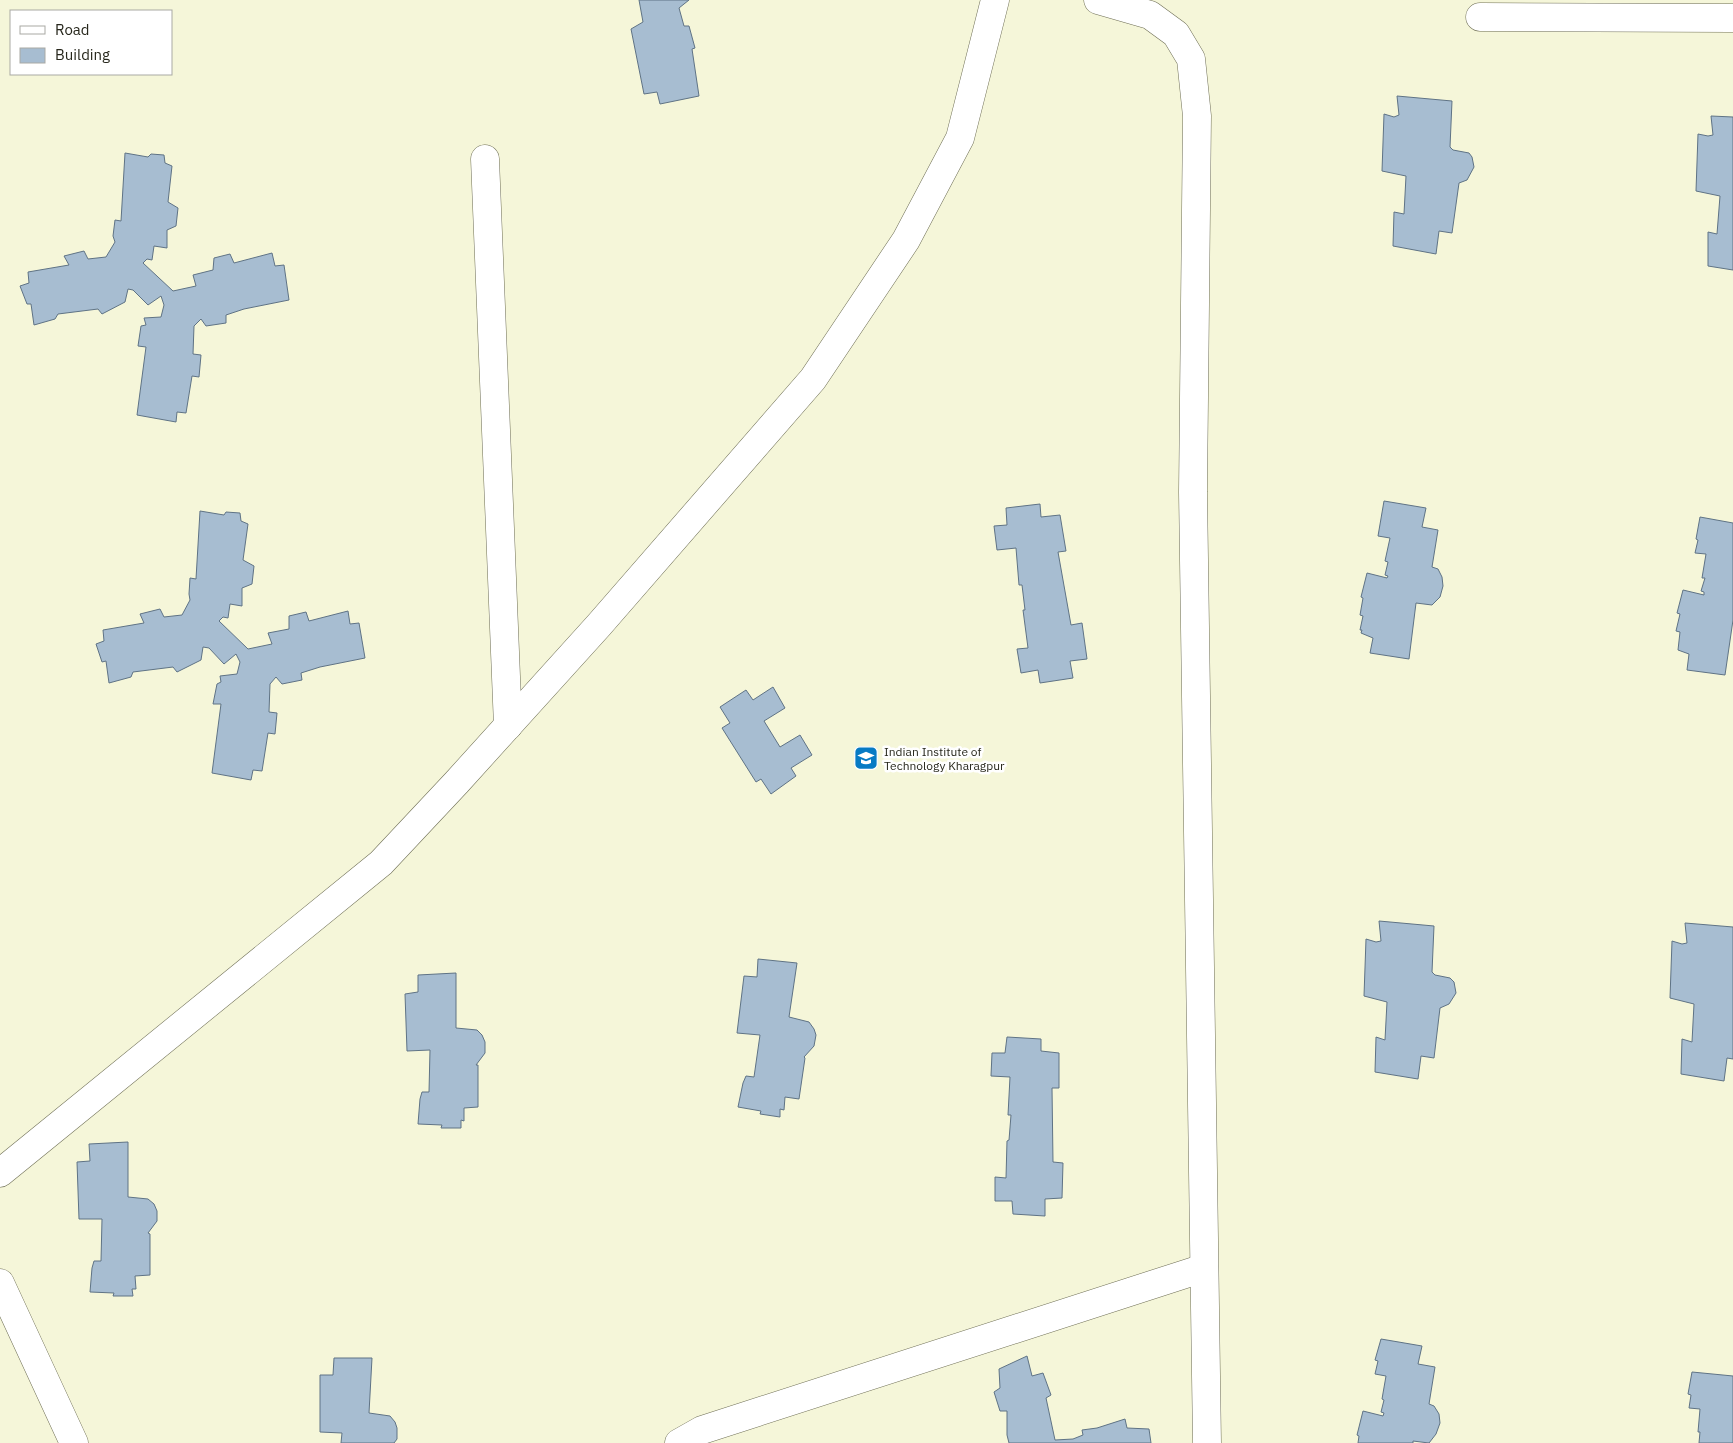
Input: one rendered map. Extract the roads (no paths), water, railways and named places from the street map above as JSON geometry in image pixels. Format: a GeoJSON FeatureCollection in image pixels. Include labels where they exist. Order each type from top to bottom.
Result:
{"type":"FeatureCollection","features":[{"type":"Feature","properties":{"kind":"street"},"geometry":{"type":"LineString","coordinates":[[0,1173],[381,863],[508,726],[812,379],[906,240],[960,138],[994,0]]}},
{"type":"Feature","properties":{"kind":"street"},"geometry":{"type":"LineString","coordinates":[[1098,0],[1150,15],[1176,34],[1192,59],[1197,116],[1193,492],[1207,1443]]}},
{"type":"Feature","properties":{"kind":"street"},"geometry":{"type":"LineString","coordinates":[[1480,17],[1733,18]]}},
{"type":"Feature","properties":{"kind":"street"},"geometry":{"type":"LineString","coordinates":[[485,158],[508,726]]}},
{"type":"Feature","properties":{"kind":"street"},"geometry":{"type":"LineString","coordinates":[[679,1443],[1204,1268]]}},
{"type":"Feature","properties":{"kind":"street"},"geometry":{"type":"LineString","coordinates":[[0,1283],[74,1443]]}},
{"type":"Feature","properties":{"kind":"place","name":"Indian Institute of Technology Kharagpur"},"geometry":{"type":"Point","coordinates":[866,758]}}]}
